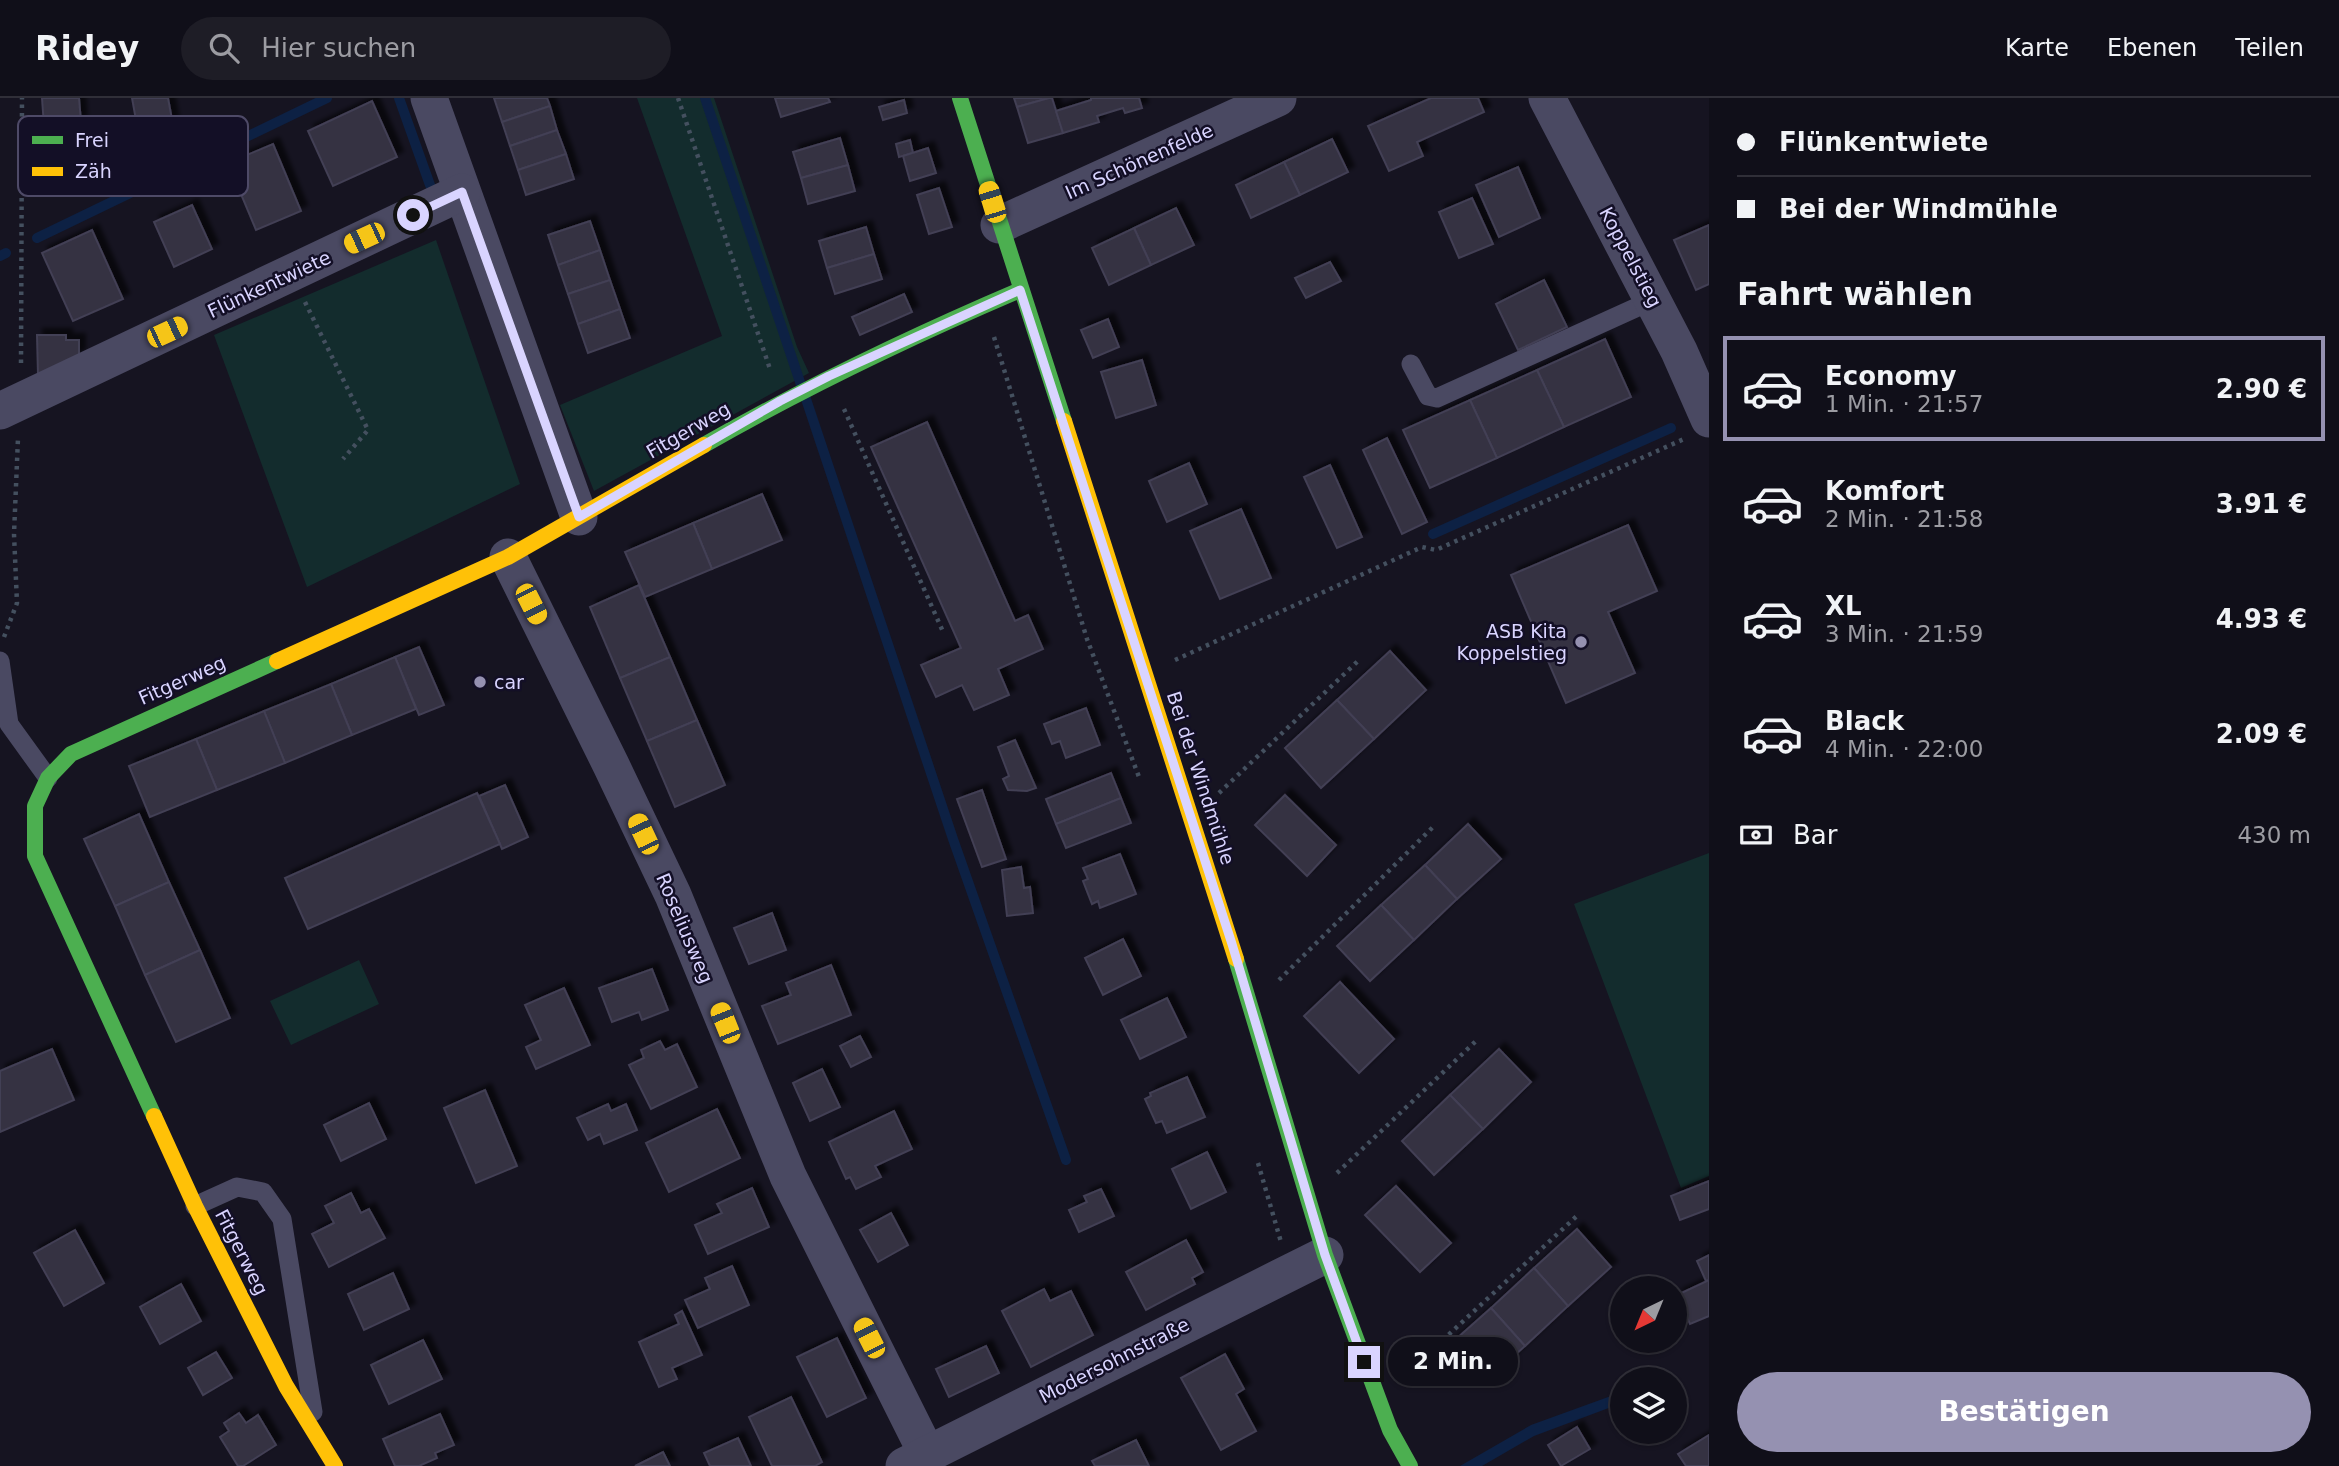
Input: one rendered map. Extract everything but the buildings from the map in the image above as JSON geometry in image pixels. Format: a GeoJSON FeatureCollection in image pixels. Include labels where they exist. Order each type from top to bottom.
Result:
{"type":"FeatureCollection","features":[{"type":"Feature","properties":{"kind":"street"},"geometry":{"type":"LineString","coordinates":[[429,98],[579,517]]}},
{"type":"Feature","properties":{"kind":"street","name":"Bei der Windmühle"},"geometry":{"type":"LineString","coordinates":[[960,98],[1192,818],[1325,1255],[1390,1430],[1410,1466]]}},
{"type":"Feature","properties":{"kind":"street","name":"Im Schönenfelde"},"geometry":{"type":"LineString","coordinates":[[999,225],[1278,98]]}},
{"type":"Feature","properties":{"kind":"street","name":"Koppelstieg"},"geometry":{"type":"LineString","coordinates":[[1547,98],[1679,351],[1697,429]]}},
{"type":"Feature","properties":{"kind":"street","name":"Flünkentwiete"},"geometry":{"type":"LineString","coordinates":[[0,411],[462,192]]}},
{"type":"Feature","properties":{"kind":"street","name":"Fitgerweg"},"geometry":{"type":"LineString","coordinates":[[335,1466],[286,1387],[195,1206],[35,856],[35,806],[48,778],[71,754],[508,557],[780,401],[829,376],[1020,290]]}},
{"type":"Feature","properties":{"kind":"street","name":"Roseliusweg"},"geometry":{"type":"LineString","coordinates":[[508,557],[673,895],[788,1176],[915,1460]]}},
{"type":"Feature","properties":{"kind":"street","name":"Modersohnstraße"},"geometry":{"type":"LineString","coordinates":[[915,1460],[1325,1255]]}},
{"type":"Feature","properties":{"kind":"lane"},"geometry":{"type":"LineString","coordinates":[[1411,364],[1428,396],[1437,398],[1653,300]]}},
{"type":"Feature","properties":{"kind":"lane"},"geometry":{"type":"LineString","coordinates":[[0,661],[9,724],[48,778]]}},
{"type":"Feature","properties":{"kind":"lane"},"geometry":{"type":"LineString","coordinates":[[195,1206],[237,1187],[263,1192],[282,1219],[317,1437]]}},
{"type":"Feature","properties":{"kind":"path"},"geometry":{"type":"LineString","coordinates":[[678,98],[780,401]]}},
{"type":"Feature","properties":{"kind":"path"},"geometry":{"type":"LineString","coordinates":[[291,273],[368,430],[343,459]]}},
{"type":"Feature","properties":{"kind":"path"},"geometry":{"type":"LineString","coordinates":[[986,304],[997,349],[1087,639],[1140,782]]}},
{"type":"Feature","properties":{"kind":"path"},"geometry":{"type":"LineString","coordinates":[[829,376],[944,634]]}},
{"type":"Feature","properties":{"kind":"path"},"geometry":{"type":"LineString","coordinates":[[1146,674],[1422,547],[1436,550],[1697,429]]}},
{"type":"Feature","properties":{"kind":"path"},"geometry":{"type":"LineString","coordinates":[[1192,818],[1358,661]]}},
{"type":"Feature","properties":{"kind":"path"},"geometry":{"type":"LineString","coordinates":[[1251,1008],[1435,825]]}},
{"type":"Feature","properties":{"kind":"path"},"geometry":{"type":"LineString","coordinates":[[1309,1201],[1476,1041]]}},
{"type":"Feature","properties":{"kind":"path"},"geometry":{"type":"LineString","coordinates":[[1256,1158],[1292,1271]]}},
{"type":"Feature","properties":{"kind":"path"},"geometry":{"type":"LineString","coordinates":[[1379,1399],[1579,1214]]}},
{"type":"Feature","properties":{"kind":"green space"},"geometry":{"type":"Polygon","coordinates":[[[637,98],[714,98],[797,347],[809,373],[594,491],[560,405],[722,336],[637,98]]]}},
{"type":"Feature","properties":{"kind":"green space"},"geometry":{"type":"Polygon","coordinates":[[[436,240],[520,484],[307,587],[214,335],[436,240]]]}},
{"type":"Feature","properties":{"kind":"green space"},"geometry":{"type":"Polygon","coordinates":[[[1709,853],[1709,1176],[1681,1188],[1574,904],[1709,853]]]}},
{"type":"Feature","properties":{"kind":"green space"},"geometry":{"type":"Polygon","coordinates":[[[359,960],[379,1004],[291,1045],[270,1001],[359,960]]]}},
{"type":"Feature","properties":{"kind":"water"},"geometry":{"type":"Polygon","coordinates":[[[1610,1396],[1610,1408],[1534,1436],[1482,1466],[1460,1466],[1531,1425],[1610,1396]]]}},
{"type":"Feature","properties":{"kind":"waterway"},"geometry":{"type":"LineString","coordinates":[[248,136],[327,98]]}},
{"type":"Feature","properties":{"kind":"waterway"},"geometry":{"type":"LineString","coordinates":[[399,98],[430,185]]}},
{"type":"Feature","properties":{"kind":"waterway"},"geometry":{"type":"LineString","coordinates":[[705,98],[801,385]]}},
{"type":"Feature","properties":{"kind":"waterway"},"geometry":{"type":"LineString","coordinates":[[37,238],[124,196]]}},
{"type":"Feature","properties":{"kind":"waterway"},"geometry":{"type":"LineString","coordinates":[[0,256],[6,253]]}},
{"type":"Feature","properties":{"kind":"waterway"},"geometry":{"type":"LineString","coordinates":[[806,399],[953,839],[1066,1160]]}},
{"type":"Feature","properties":{"kind":"waterway"},"geometry":{"type":"LineString","coordinates":[[1433,534],[1671,428]]}},
{"type":"Feature","properties":{"kind":"traffic: fast"},"geometry":{"type":"LineString","coordinates":[[960,98],[1064,421]]}},
{"type":"Feature","properties":{"kind":"traffic: fast"},"geometry":{"type":"LineString","coordinates":[[704,445],[860,363],[1020,290]]}},
{"type":"Feature","properties":{"kind":"traffic: fast"},"geometry":{"type":"LineString","coordinates":[[154,1116],[35,856],[35,806],[48,778],[71,754],[277,661]]}},
{"type":"Feature","properties":{"kind":"traffic: fast"},"geometry":{"type":"LineString","coordinates":[[1236,959],[1325,1255],[1390,1430],[1410,1466]]}},
{"type":"Feature","properties":{"kind":"traffic: slow"},"geometry":{"type":"LineString","coordinates":[[1064,421],[1236,959]]}},
{"type":"Feature","properties":{"kind":"traffic: slow"},"geometry":{"type":"LineString","coordinates":[[277,661],[508,557],[704,445]]}},
{"type":"Feature","properties":{"kind":"traffic: slow"},"geometry":{"type":"LineString","coordinates":[[154,1116],[195,1206],[286,1386],[335,1466]]}},
{"type":"Feature","properties":{"kind":"place","name":"ASB Kita Koppelstieg"},"geometry":{"type":"Point","coordinates":[1581,642]}},
{"type":"Feature","properties":{"kind":"place","name":"car"},"geometry":{"type":"Point","coordinates":[480,682]}},
{"type":"Feature","properties":{"kind":"route"},"geometry":{"type":"LineString","coordinates":[[413,215],[462,192],[579,517],[780,401],[933,327],[1020,290],[1232,944],[1325,1255],[1364,1362]]}}]}
